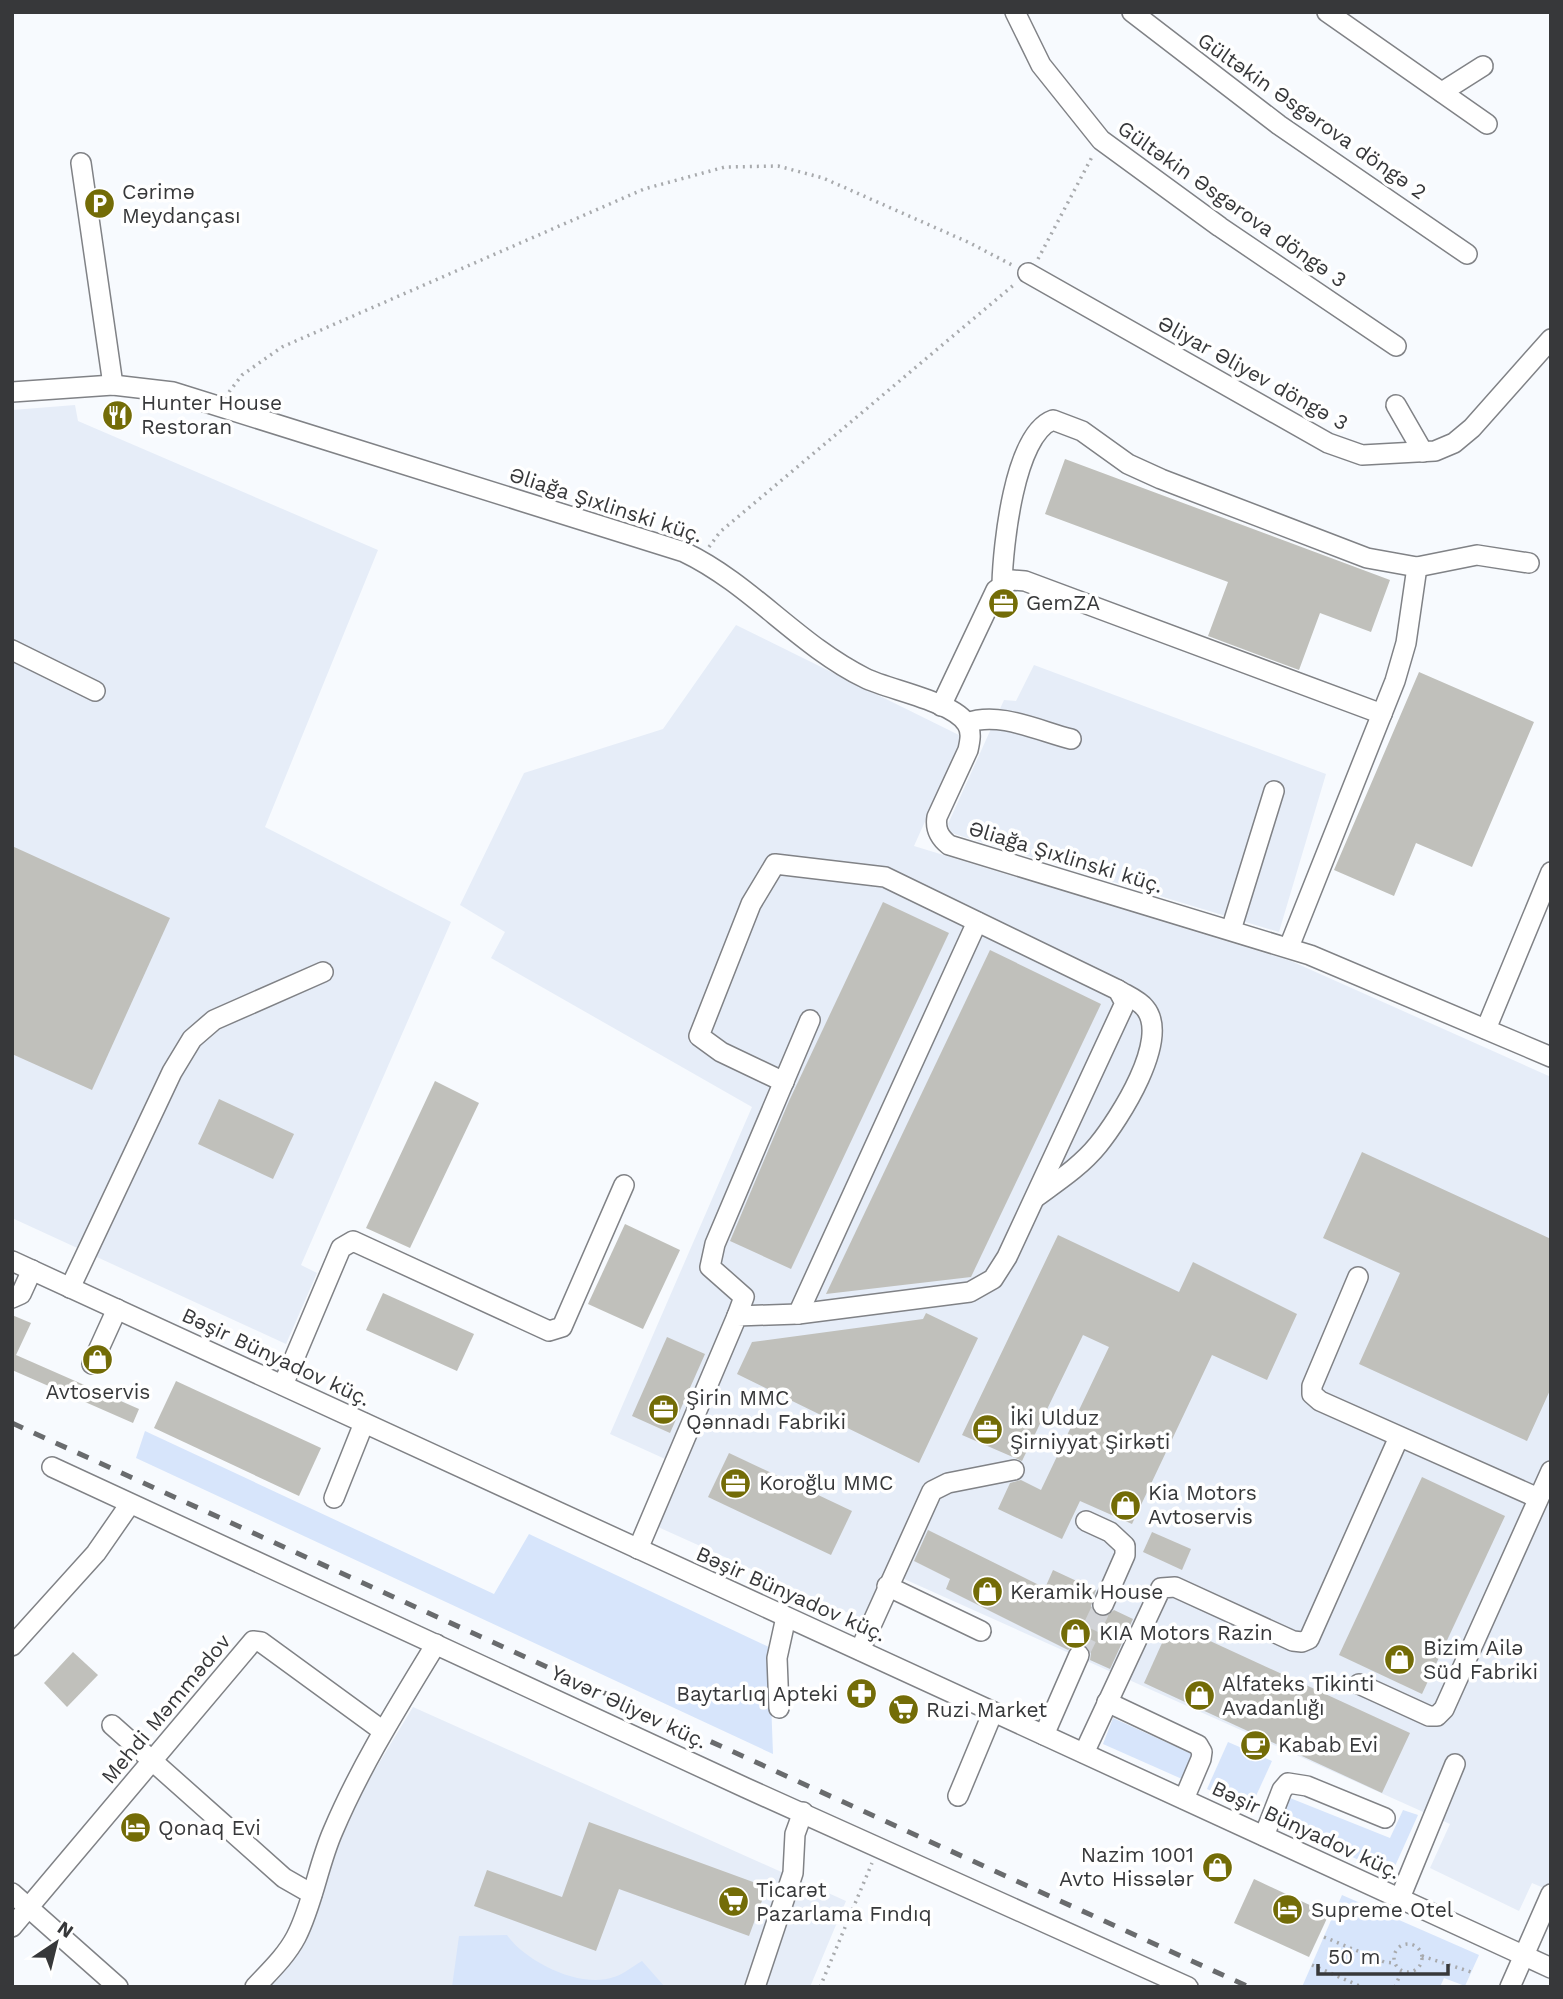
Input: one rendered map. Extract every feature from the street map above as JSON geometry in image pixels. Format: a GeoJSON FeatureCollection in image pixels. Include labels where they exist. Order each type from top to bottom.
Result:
{"type":"FeatureCollection","features":[{"type":"Feature","properties":{"kind":"street","name":"Gültəkin Əsgərova döngə 3"},"geometry":{"type":"LineString","coordinates":[[1015,12],[1041,65],[1101,140],[1220,227],[1396,346]]}},
{"type":"Feature","properties":{"kind":"street","name":"Gültəkin Əsgərova döngə 2"},"geometry":{"type":"LineString","coordinates":[[1132,12],[1279,125],[1468,254]]}},
{"type":"Feature","properties":{"kind":"street"},"geometry":{"type":"LineString","coordinates":[[1327,12],[1487,124]]}},
{"type":"Feature","properties":{"kind":"street"},"geometry":{"type":"LineString","coordinates":[[1442,92],[1483,66]]}},
{"type":"Feature","properties":{"kind":"street"},"geometry":{"type":"LineString","coordinates":[[81,163],[113,385]]}},
{"type":"Feature","properties":{"kind":"street","name":"Əliyar Əliyev döngə 3"},"geometry":{"type":"LineString","coordinates":[[1028,273],[1328,443],[1362,455],[1435,451],[1454,443],[1472,428],[1551,339]]}},
{"type":"Feature","properties":{"kind":"street","name":"Əliağa Şıxlinski küç."},"geometry":{"type":"LineString","coordinates":[[12,392],[113,385],[152,387],[220,405],[666,545],[699,559],[730,578],[841,664],[876,682],[941,706],[967,723],[971,739],[968,750],[937,817],[936,825],[941,838],[949,845],[1289,947],[1551,1057]]}},
{"type":"Feature","properties":{"kind":"street"},"geometry":{"type":"LineString","coordinates":[[1395,405],[1423,452]]}},
{"type":"Feature","properties":{"kind":"street"},"geometry":{"type":"LineString","coordinates":[[1002,584],[1016,481],[1037,431],[1054,420],[1082,431],[1128,464],[1161,480],[1367,558],[1417,567],[1476,555],[1529,563]]}},
{"type":"Feature","properties":{"kind":"street"},"geometry":{"type":"LineString","coordinates":[[1289,947],[1382,714],[1406,643],[1417,567]]}},
{"type":"Feature","properties":{"kind":"street"},"geometry":{"type":"LineString","coordinates":[[941,706],[996,590],[1012,580],[1025,581],[1382,714]]}},
{"type":"Feature","properties":{"kind":"street"},"geometry":{"type":"LineString","coordinates":[[12,650],[95,691]]}},
{"type":"Feature","properties":{"kind":"street"},"geometry":{"type":"LineString","coordinates":[[967,723],[977,719],[996,719],[1071,739]]}},
{"type":"Feature","properties":{"kind":"street"},"geometry":{"type":"LineString","coordinates":[[1231,930],[1274,791]]}},
{"type":"Feature","properties":{"kind":"street"},"geometry":{"type":"LineString","coordinates":[[784,1082],[721,1052],[699,1036],[751,904],[775,864],[885,877],[1118,990],[1145,1008],[1151,1019],[1151,1043],[1142,1070],[1122,1109],[1098,1145],[1076,1168],[1035,1197]]}},
{"type":"Feature","properties":{"kind":"street"},"geometry":{"type":"LineString","coordinates":[[1486,1029],[1551,873]]}},
{"type":"Feature","properties":{"kind":"street"},"geometry":{"type":"LineString","coordinates":[[798,1314],[977,922]]}},
{"type":"Feature","properties":{"kind":"street"},"geometry":{"type":"LineString","coordinates":[[70,1288],[172,1072],[192,1039],[214,1020],[323,972]]}},
{"type":"Feature","properties":{"kind":"street"},"geometry":{"type":"LineString","coordinates":[[737,1316],[798,1314],[970,1292],[993,1279],[1007,1257],[1125,1003],[1118,990]]}},
{"type":"Feature","properties":{"kind":"street"},"geometry":{"type":"LineString","coordinates":[[638,1549],[744,1297],[710,1266],[715,1244],[810,1020]]}},
{"type":"Feature","properties":{"kind":"street"},"geometry":{"type":"LineString","coordinates":[[283,1385],[341,1248],[353,1241],[549,1331],[556,1331],[562,1327],[624,1185]]}},
{"type":"Feature","properties":{"kind":"street","name":"Bəşir Bünyadov küç."},"geometry":{"type":"LineString","coordinates":[[12,1261],[1551,1968]]}},
{"type":"Feature","properties":{"kind":"street"},"geometry":{"type":"LineString","coordinates":[[12,1298],[21,1294],[32,1270]]}},
{"type":"Feature","properties":{"kind":"street"},"geometry":{"type":"LineString","coordinates":[[1358,1277],[1312,1386],[1312,1394],[1320,1401],[1538,1498]]}},
{"type":"Feature","properties":{"kind":"street"},"geometry":{"type":"LineString","coordinates":[[92,1364],[117,1309]]}},
{"type":"Feature","properties":{"kind":"street"},"geometry":{"type":"LineString","coordinates":[[334,1498],[364,1423]]}},
{"type":"Feature","properties":{"kind":"street"},"geometry":{"type":"LineString","coordinates":[[1084,1754],[1157,1594],[1168,1585],[1293,1640],[1302,1642],[1309,1639],[1399,1437]]}},
{"type":"Feature","properties":{"kind":"street","name":"Yavər Əliyev küç."},"geometry":{"type":"LineString","coordinates":[[52,1467],[1188,1987]]}},
{"type":"Feature","properties":{"kind":"street"},"geometry":{"type":"LineString","coordinates":[[860,1650],[932,1491],[948,1483],[1014,1471]]}},
{"type":"Feature","properties":{"kind":"street"},"geometry":{"type":"LineString","coordinates":[[1359,1684],[1429,1716],[1437,1716],[1444,1709],[1551,1472]]}},
{"type":"Feature","properties":{"kind":"street"},"geometry":{"type":"LineString","coordinates":[[12,1646],[96,1553],[130,1504]]}},
{"type":"Feature","properties":{"kind":"street"},"geometry":{"type":"LineString","coordinates":[[1086,1521],[1110,1532],[1125,1546],[1125,1555],[1103,1605]]}},
{"type":"Feature","properties":{"kind":"street"},"geometry":{"type":"LineString","coordinates":[[887,1586],[981,1631]]}},
{"type":"Feature","properties":{"kind":"street"},"geometry":{"type":"LineString","coordinates":[[779,1707],[777,1658],[786,1617]]}},
{"type":"Feature","properties":{"kind":"street","name":"Mehdi Məmmədov"},"geometry":{"type":"LineString","coordinates":[[12,1927],[253,1641],[261,1642],[383,1731]]}},
{"type":"Feature","properties":{"kind":"street"},"geometry":{"type":"LineString","coordinates":[[255,1987],[285,1955],[295,1937],[332,1832],[383,1731],[436,1644]]}},
{"type":"Feature","properties":{"kind":"street"},"geometry":{"type":"LineString","coordinates":[[1044,1735],[1079,1655]]}},
{"type":"Feature","properties":{"kind":"street"},"geometry":{"type":"LineString","coordinates":[[1107,1702],[1198,1745],[1202,1752],[1201,1759],[1184,1799]]}},
{"type":"Feature","properties":{"kind":"street"},"geometry":{"type":"LineString","coordinates":[[958,1796],[993,1712]]}},
{"type":"Feature","properties":{"kind":"street"},"geometry":{"type":"LineString","coordinates":[[112,1725],[284,1878],[312,1894]]}},
{"type":"Feature","properties":{"kind":"street"},"geometry":{"type":"LineString","coordinates":[[1400,1898],[1455,1764]]}},
{"type":"Feature","properties":{"kind":"street"},"geometry":{"type":"LineString","coordinates":[[1264,1836],[1282,1790],[1288,1783],[1297,1782],[1385,1818]]}},
{"type":"Feature","properties":{"kind":"street"},"geometry":{"type":"LineString","coordinates":[[755,1987],[793,1873],[795,1834],[803,1812]]}},
{"type":"Feature","properties":{"kind":"street"},"geometry":{"type":"LineString","coordinates":[[12,1893],[118,1987]]}},
{"type":"Feature","properties":{"kind":"street"},"geometry":{"type":"LineString","coordinates":[[1510,1987],[1524,1956],[1546,1919],[1551,1895]]}},
{"type":"Feature","properties":{"kind":"path"},"geometry":{"type":"LineString","coordinates":[[699,559],[720,532],[1028,273],[1067,208],[1101,140]]}},
{"type":"Feature","properties":{"kind":"path"},"geometry":{"type":"LineString","coordinates":[[220,405],[242,375],[282,347],[644,188],[725,167],[778,166],[823,178],[970,243],[1028,273]]}},
{"type":"Feature","properties":{"kind":"path"},"geometry":{"type":"LineString","coordinates":[[820,1987],[880,1846]]}},
{"type":"Feature","properties":{"kind":"path"},"geometry":{"type":"LineString","coordinates":[[1324,1937],[1384,1962],[1395,1963],[1402,1970],[1416,1969],[1422,1956]]}},
{"type":"Feature","properties":{"kind":"path"},"geometry":{"type":"LineString","coordinates":[[1395,1963],[1398,1949],[1407,1944],[1417,1947],[1422,1956],[1471,1972]]}},
{"type":"Feature","properties":{"kind":"path"},"geometry":{"type":"LineString","coordinates":[[1312,1965],[1362,1987]]}},
{"type":"Feature","properties":{"kind":"path"},"geometry":{"type":"LineString","coordinates":[[1395,1987],[1402,1970]]}},
{"type":"Feature","properties":{"kind":"shaded area"},"geometry":{"type":"Polygon","coordinates":[[[75,405],[78,421],[378,550],[265,827],[451,922],[301,1265],[317,1273],[286,1344],[12,1218],[12,410],[75,405]]]}},
{"type":"Feature","properties":{"kind":"shaded area"},"geometry":{"type":"Polygon","coordinates":[[[736,625],[963,737],[914,846],[1291,961],[1551,1077],[1551,1891],[1532,1883],[1519,1911],[1430,1868],[1450,1824],[893,1574],[884,1572],[864,1620],[658,1527],[685,1468],[610,1434],[752,1107],[491,958],[505,932],[460,905],[524,773],[663,729],[736,625]]]}},
{"type":"Feature","properties":{"kind":"shaded area"},"geometry":{"type":"Polygon","coordinates":[[[1034,665],[1326,774],[1279,932],[951,833],[948,824],[1004,700],[1016,701],[1034,665]]]}},
{"type":"Feature","properties":{"kind":"shaded area"},"geometry":{"type":"Polygon","coordinates":[[[145,1431],[494,1594],[529,1534],[769,1647],[773,1754],[136,1458],[145,1431]]]}},
{"type":"Feature","properties":{"kind":"shaded area"},"geometry":{"type":"Polygon","coordinates":[[[413,1707],[846,1901],[810,1987],[269,1987],[302,1947],[339,1829],[413,1707]]]}},
{"type":"Feature","properties":{"kind":"shaded area"},"geometry":{"type":"Polygon","coordinates":[[[1113,1718],[1192,1754],[1182,1779],[1103,1744],[1113,1718]]]}},
{"type":"Feature","properties":{"kind":"shaded area"},"geometry":{"type":"Polygon","coordinates":[[[1228,1742],[1272,1761],[1250,1809],[1207,1789],[1228,1742]]]}},
{"type":"Feature","properties":{"kind":"shaded area"},"geometry":{"type":"Polygon","coordinates":[[[1290,1798],[1390,1838],[1403,1810],[1418,1815],[1391,1875],[1279,1823],[1290,1798]]]}},
{"type":"Feature","properties":{"kind":"shaded area"},"geometry":{"type":"Polygon","coordinates":[[[1342,1895],[1479,1955],[1465,1986],[1444,1978],[1440,1987],[1302,1987],[1342,1895]]]}},
{"type":"Feature","properties":{"kind":"shaded area"},"geometry":{"type":"Polygon","coordinates":[[[507,1935],[527,1955],[555,1971],[601,1980],[625,1972],[642,1961],[665,1987],[452,1987],[459,1936],[507,1935]]]}},
{"type":"Feature","properties":{"kind":"building"},"geometry":{"type":"Polygon","coordinates":[[[1065,459],[1390,580],[1371,632],[1320,613],[1299,670],[1208,636],[1228,582],[1045,514],[1065,459]]]}},
{"type":"Feature","properties":{"kind":"building"},"geometry":{"type":"Polygon","coordinates":[[[1419,672],[1534,722],[1472,867],[1416,843],[1394,896],[1334,870],[1419,672]]]}},
{"type":"Feature","properties":{"kind":"building"},"geometry":{"type":"Polygon","coordinates":[[[12,846],[170,918],[92,1090],[12,1054],[12,846]]]}},
{"type":"Feature","properties":{"kind":"building"},"geometry":{"type":"Polygon","coordinates":[[[883,902],[949,933],[791,1269],[730,1241],[789,1101],[883,902]]]}},
{"type":"Feature","properties":{"kind":"building"},"geometry":{"type":"Polygon","coordinates":[[[990,950],[1101,1004],[971,1277],[826,1294],[990,950]]]}},
{"type":"Feature","properties":{"kind":"building"},"geometry":{"type":"Polygon","coordinates":[[[435,1081],[479,1103],[410,1248],[366,1228],[435,1081]]]}},
{"type":"Feature","properties":{"kind":"building"},"geometry":{"type":"Polygon","coordinates":[[[219,1099],[294,1134],[273,1179],[198,1144],[219,1099]]]}},
{"type":"Feature","properties":{"kind":"building"},"geometry":{"type":"Polygon","coordinates":[[[1362,1152],[1551,1239],[1551,1388],[1527,1441],[1359,1364],[1400,1273],[1323,1238],[1362,1152]]]}},
{"type":"Feature","properties":{"kind":"building"},"geometry":{"type":"Polygon","coordinates":[[[625,1224],[680,1250],[643,1329],[588,1304],[625,1224]]]}},
{"type":"Feature","properties":{"kind":"building"},"geometry":{"type":"Polygon","coordinates":[[[1058,1235],[1179,1292],[1193,1262],[1297,1314],[1267,1380],[1212,1355],[1132,1524],[1080,1501],[1062,1539],[998,1509],[1010,1483],[1021,1480],[1041,1490],[1109,1347],[1083,1335],[1022,1461],[962,1435],[1058,1235]]]}},
{"type":"Feature","properties":{"kind":"building"},"geometry":{"type":"Polygon","coordinates":[[[383,1293],[474,1334],[457,1371],[366,1330],[383,1293]]]}},
{"type":"Feature","properties":{"kind":"building"},"geometry":{"type":"Polygon","coordinates":[[[926,1313],[978,1338],[919,1463],[737,1374],[752,1342],[923,1319],[926,1313]]]}},
{"type":"Feature","properties":{"kind":"building"},"geometry":{"type":"Polygon","coordinates":[[[12,1315],[31,1323],[16,1355],[139,1409],[133,1423],[12,1370],[12,1315]]]}},
{"type":"Feature","properties":{"kind":"building"},"geometry":{"type":"Polygon","coordinates":[[[667,1337],[705,1354],[670,1433],[632,1416],[667,1337]]]}},
{"type":"Feature","properties":{"kind":"building"},"geometry":{"type":"Polygon","coordinates":[[[176,1381],[321,1448],[299,1496],[154,1428],[176,1381]]]}},
{"type":"Feature","properties":{"kind":"building"},"geometry":{"type":"Polygon","coordinates":[[[729,1453],[852,1511],[831,1555],[708,1497],[729,1453]]]}},
{"type":"Feature","properties":{"kind":"building"},"geometry":{"type":"Polygon","coordinates":[[[1422,1477],[1505,1516],[1422,1694],[1339,1655],[1422,1477]]]}},
{"type":"Feature","properties":{"kind":"building"},"geometry":{"type":"Polygon","coordinates":[[[928,1530],[1045,1588],[1053,1570],[1096,1590],[1091,1606],[1097,1616],[1105,1617],[1114,1610],[1133,1619],[1110,1669],[1090,1660],[1091,1653],[1084,1644],[1077,1643],[1068,1650],[946,1589],[950,1579],[914,1561],[928,1530]]]}},
{"type":"Feature","properties":{"kind":"building"},"geometry":{"type":"Polygon","coordinates":[[[1152,1532],[1191,1549],[1182,1570],[1143,1552],[1152,1532]]]}},
{"type":"Feature","properties":{"kind":"building"},"geometry":{"type":"Polygon","coordinates":[[[1171,1623],[1410,1733],[1382,1793],[1144,1683],[1171,1623]]]}},
{"type":"Feature","properties":{"kind":"building"},"geometry":{"type":"Polygon","coordinates":[[[73,1652],[98,1675],[67,1707],[44,1683],[73,1652]]]}},
{"type":"Feature","properties":{"kind":"building"},"geometry":{"type":"Polygon","coordinates":[[[589,1822],[767,1887],[749,1936],[619,1889],[596,1951],[474,1906],[487,1870],[562,1897],[589,1822]]]}},
{"type":"Feature","properties":{"kind":"building"},"geometry":{"type":"Polygon","coordinates":[[[1254,1879],[1329,1914],[1309,1957],[1234,1923],[1254,1879]]]}},
{"type":"Feature","properties":{"kind":"tunnel"},"geometry":{"type":"LineString","coordinates":[[1079,1655],[1103,1605]]}},
{"type":"Feature","properties":{"kind":"railway"},"geometry":{"type":"LineString","coordinates":[[12,1423],[1249,1987]]}},
{"type":"Feature","properties":{"kind":"place","name":"Cərimə Meydançası"},"geometry":{"type":"Point","coordinates":[99,204]}},
{"type":"Feature","properties":{"kind":"place","name":"Hunter House Restoran"},"geometry":{"type":"Point","coordinates":[118,415]}},
{"type":"Feature","properties":{"kind":"place","name":"GemZA"},"geometry":{"type":"Point","coordinates":[1003,603]}},
{"type":"Feature","properties":{"kind":"place","name":"Avtoservis"},"geometry":{"type":"Point","coordinates":[98,1360]}},
{"type":"Feature","properties":{"kind":"place","name":"Şirin MMC Qənnadı Fabriki"},"geometry":{"type":"Point","coordinates":[663,1410]}},
{"type":"Feature","properties":{"kind":"place","name":"İki Ulduz Şirniyyat Şirkəti"},"geometry":{"type":"Point","coordinates":[987,1430]}},
{"type":"Feature","properties":{"kind":"place","name":"Koroğlu MMC"},"geometry":{"type":"Point","coordinates":[736,1483]}},
{"type":"Feature","properties":{"kind":"place","name":"Kia Motors Avtoservis"},"geometry":{"type":"Point","coordinates":[1125,1505]}},
{"type":"Feature","properties":{"kind":"place","name":"Keramik House"},"geometry":{"type":"Point","coordinates":[987,1592]}},
{"type":"Feature","properties":{"kind":"place","name":"KIA Motors Razin"},"geometry":{"type":"Point","coordinates":[1076,1633]}},
{"type":"Feature","properties":{"kind":"place","name":"Bizim Ailə Süd Fabriki"},"geometry":{"type":"Point","coordinates":[1400,1660]}},
{"type":"Feature","properties":{"kind":"place","name":"Baytarlıq Apteki"},"geometry":{"type":"Point","coordinates":[861,1694]}},
{"type":"Feature","properties":{"kind":"place","name":"Alfateks Tikinti Avadanlığı"},"geometry":{"type":"Point","coordinates":[1199,1696]}},
{"type":"Feature","properties":{"kind":"place","name":"Ruzi Market"},"geometry":{"type":"Point","coordinates":[903,1710]}},
{"type":"Feature","properties":{"kind":"place","name":"Kabab Evi"},"geometry":{"type":"Point","coordinates":[1255,1745]}},
{"type":"Feature","properties":{"kind":"place","name":"Qonaq Evi"},"geometry":{"type":"Point","coordinates":[135,1828]}},
{"type":"Feature","properties":{"kind":"place","name":"Nazim 1001 Avto Hissələr"},"geometry":{"type":"Point","coordinates":[1217,1867]}},
{"type":"Feature","properties":{"kind":"place","name":"Ticarət Pazarlama Fındıq"},"geometry":{"type":"Point","coordinates":[733,1902]}},
{"type":"Feature","properties":{"kind":"place","name":"Supreme Otel"},"geometry":{"type":"Point","coordinates":[1288,1910]}}]}
